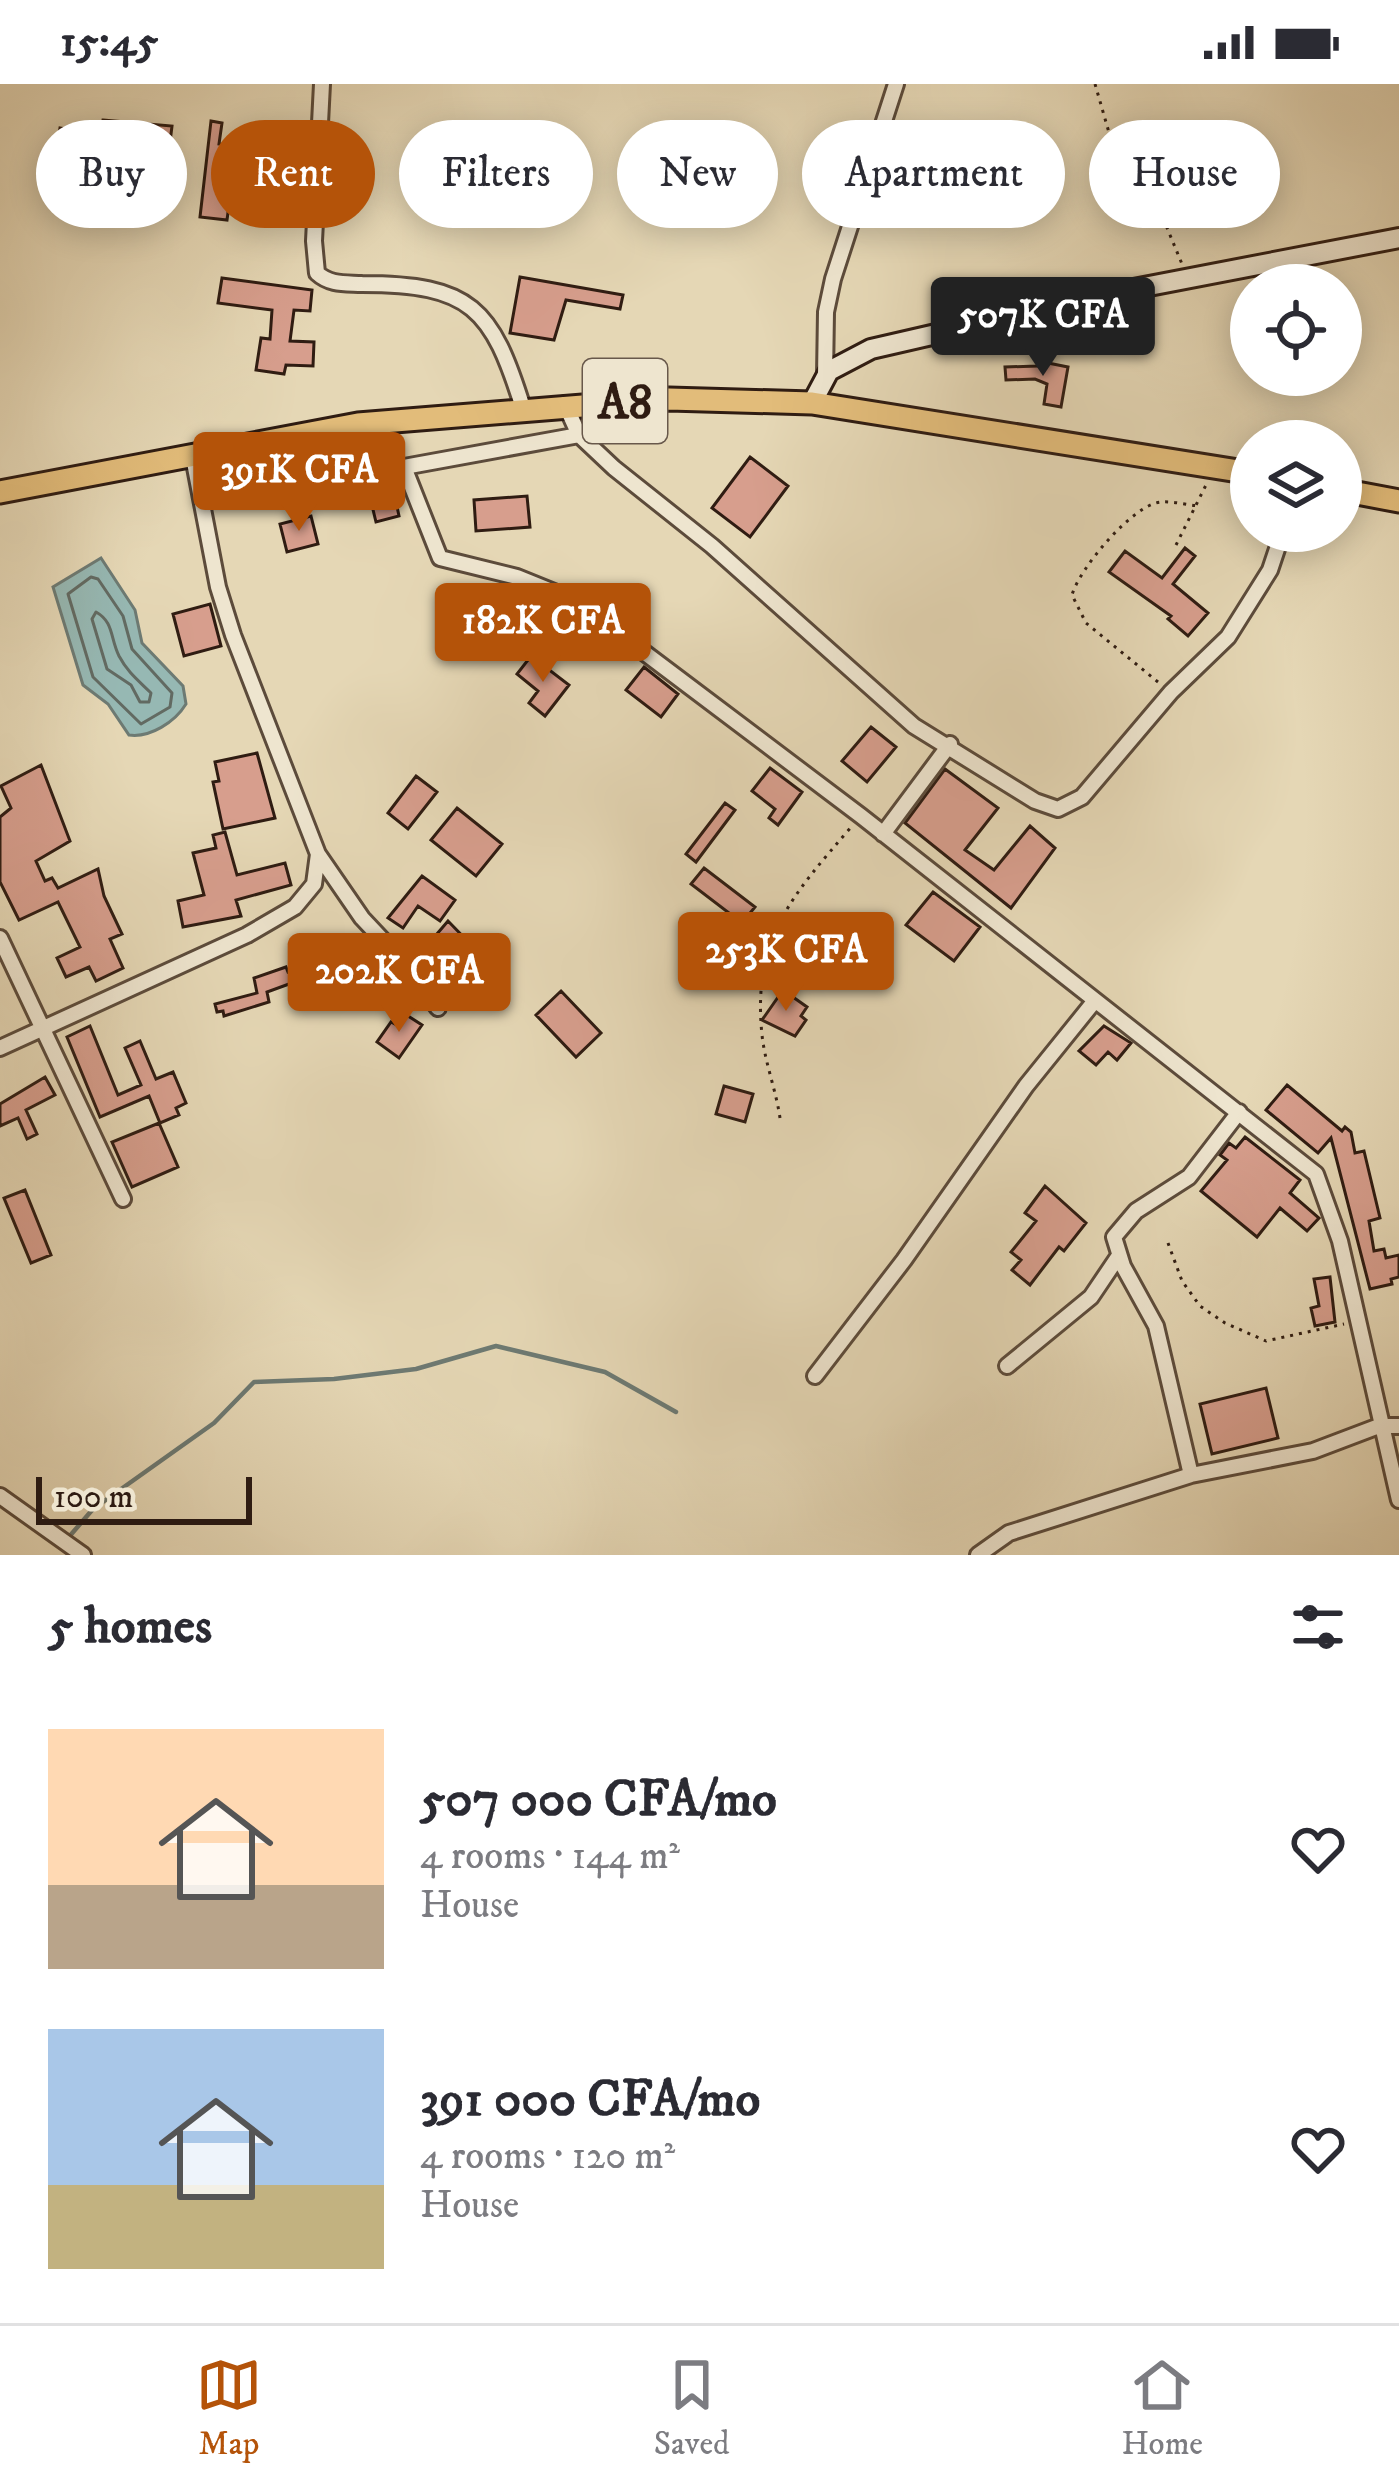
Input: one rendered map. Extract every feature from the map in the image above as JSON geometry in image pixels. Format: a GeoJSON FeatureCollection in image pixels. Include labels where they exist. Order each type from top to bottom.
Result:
{"type":"FeatureCollection","features":[{"type":"Feature","properties":{"kind":"main road","name":"A8"},"geometry":{"type":"LineString","coordinates":[[0,492],[358,424],[669,399],[812,403],[1230,469]]}},
{"type":"Feature","properties":{"kind":"main road"},"geometry":{"type":"LineString","coordinates":[[1362,494],[1399,501]]}},
{"type":"Feature","properties":{"kind":"street"},"geometry":{"type":"LineString","coordinates":[[322,84],[314,241],[317,273],[338,283],[412,284],[458,298],[478,311],[507,357],[523,408]]}},
{"type":"Feature","properties":{"kind":"street"},"geometry":{"type":"LineString","coordinates":[[825,376],[826,312],[832,279],[896,84]]}},
{"type":"Feature","properties":{"kind":"street"},"geometry":{"type":"LineString","coordinates":[[812,403],[825,376],[844,360],[871,349],[1399,238]]}},
{"type":"Feature","properties":{"kind":"street"},"geometry":{"type":"LineString","coordinates":[[565,404],[579,435],[914,726],[950,744],[1034,801],[1058,808],[1082,797],[1171,692],[1228,637],[1270,570],[1276,552]]}},
{"type":"Feature","properties":{"kind":"street"},"geometry":{"type":"LineString","coordinates":[[201,490],[266,476],[404,467],[579,435]]}},
{"type":"Feature","properties":{"kind":"street"},"geometry":{"type":"LineString","coordinates":[[193,458],[218,587],[233,635],[318,854],[362,918],[438,1008]]}},
{"type":"Feature","properties":{"kind":"street"},"geometry":{"type":"LineString","coordinates":[[404,467],[440,558],[518,577],[554,592],[692,686],[1093,1003],[1302,1161],[1322,1184],[1340,1241],[1399,1500]]}},
{"type":"Feature","properties":{"kind":"street"},"geometry":{"type":"LineString","coordinates":[[884,834],[950,744]]}},
{"type":"Feature","properties":{"kind":"street"},"geometry":{"type":"LineString","coordinates":[[0,1048],[248,935],[295,907],[314,884],[318,854]]}},
{"type":"Feature","properties":{"kind":"street"},"geometry":{"type":"LineString","coordinates":[[0,938],[123,1199]]}},
{"type":"Feature","properties":{"kind":"street"},"geometry":{"type":"LineString","coordinates":[[814,1376],[904,1260],[1026,1086],[1093,1003]]}},
{"type":"Feature","properties":{"kind":"street"},"geometry":{"type":"LineString","coordinates":[[1191,1475],[1156,1325],[1118,1257],[1116,1232],[1136,1210],[1189,1177],[1240,1112]]}},
{"type":"Feature","properties":{"kind":"street"},"geometry":{"type":"LineString","coordinates":[[1007,1366],[1091,1297],[1118,1257]]}},
{"type":"Feature","properties":{"kind":"street"},"geometry":{"type":"LineString","coordinates":[[978,1555],[1009,1533],[1191,1475],[1313,1451],[1379,1426],[1399,1426]]}},
{"type":"Feature","properties":{"kind":"street"},"geometry":{"type":"LineString","coordinates":[[0,1496],[82,1555]]}},
{"type":"Feature","properties":{"kind":"path"},"geometry":{"type":"LineString","coordinates":[[1095,84],[1112,143],[1153,194],[1188,279]]}},
{"type":"Feature","properties":{"kind":"path"},"geometry":{"type":"LineString","coordinates":[[1176,545],[1199,506],[1212,466]]}},
{"type":"Feature","properties":{"kind":"path"},"geometry":{"type":"LineString","coordinates":[[1171,692],[1086,623],[1072,596],[1087,562],[1142,509],[1159,501],[1199,506]]}},
{"type":"Feature","properties":{"kind":"path"},"geometry":{"type":"LineString","coordinates":[[780,1118],[762,1039],[759,974],[772,928],[810,874],[861,816]]}},
{"type":"Feature","properties":{"kind":"path"},"geometry":{"type":"LineString","coordinates":[[1168,1243],[1182,1281],[1200,1306],[1266,1341],[1357,1320]]}},
{"type":"Feature","properties":{"kind":"water"},"geometry":{"type":"Polygon","coordinates":[[[101,558],[135,610],[142,643],[183,686],[186,704],[181,711],[169,723],[145,734],[129,735],[108,704],[83,685],[53,587],[101,558]]]}},
{"type":"Feature","properties":{"kind":"building"},"geometry":{"type":"Polygon","coordinates":[[[211,121],[211,218],[200,217],[211,121]]]}},
{"type":"Feature","properties":{"kind":"building"},"geometry":{"type":"Polygon","coordinates":[[[520,277],[623,295],[620,309],[566,300],[554,340],[510,333],[520,277]]]}},
{"type":"Feature","properties":{"kind":"building"},"geometry":{"type":"Polygon","coordinates":[[[222,278],[312,290],[310,311],[294,310],[290,341],[314,342],[313,366],[286,365],[284,374],[256,370],[261,338],[270,339],[272,310],[218,303],[222,278]]]}},
{"type":"Feature","properties":{"kind":"building"},"geometry":{"type":"Polygon","coordinates":[[[1038,361],[1068,367],[1061,407],[1044,404],[1047,384],[1035,379],[1006,380],[1005,367],[1037,366],[1038,361]]]}},
{"type":"Feature","properties":{"kind":"building"},"geometry":{"type":"Polygon","coordinates":[[[750,457],[788,486],[750,537],[712,508],[750,457]]]}},
{"type":"Feature","properties":{"kind":"building"},"geometry":{"type":"Polygon","coordinates":[[[392,483],[399,516],[376,522],[368,489],[392,483]]]}},
{"type":"Feature","properties":{"kind":"building"},"geometry":{"type":"Polygon","coordinates":[[[527,496],[530,527],[476,531],[474,500],[527,496]]]}},
{"type":"Feature","properties":{"kind":"building"},"geometry":{"type":"Polygon","coordinates":[[[311,516],[318,544],[287,552],[280,524],[311,516]]]}},
{"type":"Feature","properties":{"kind":"building"},"geometry":{"type":"Polygon","coordinates":[[[1185,548],[1195,556],[1173,584],[1208,613],[1188,636],[1168,619],[1171,616],[1109,572],[1125,551],[1162,578],[1185,548]]]}},
{"type":"Feature","properties":{"kind":"building"},"geometry":{"type":"Polygon","coordinates":[[[210,604],[221,646],[184,656],[173,614],[210,604]]]}},
{"type":"Feature","properties":{"kind":"building"},"geometry":{"type":"Polygon","coordinates":[[[531,656],[569,685],[545,716],[529,703],[538,691],[517,674],[531,656]]]}},
{"type":"Feature","properties":{"kind":"building"},"geometry":{"type":"Polygon","coordinates":[[[644,667],[678,694],[661,717],[626,690],[644,667]]]}},
{"type":"Feature","properties":{"kind":"building"},"geometry":{"type":"Polygon","coordinates":[[[871,727],[896,747],[867,782],[842,761],[871,727]]]}},
{"type":"Feature","properties":{"kind":"building"},"geometry":{"type":"Polygon","coordinates":[[[257,753],[275,818],[223,829],[213,782],[219,781],[215,762],[257,753]]]}},
{"type":"Feature","properties":{"kind":"building"},"geometry":{"type":"Polygon","coordinates":[[[41,765],[70,841],[36,861],[45,881],[52,878],[58,888],[98,869],[104,896],[122,934],[110,939],[123,968],[96,981],[89,967],[66,977],[57,958],[80,947],[58,902],[19,920],[0,882],[0,817],[11,808],[1,786],[41,765]]]}},
{"type":"Feature","properties":{"kind":"building"},"geometry":{"type":"Polygon","coordinates":[[[770,768],[802,792],[778,825],[769,818],[775,809],[752,791],[770,768]]]}},
{"type":"Feature","properties":{"kind":"building"},"geometry":{"type":"Polygon","coordinates":[[[945,769],[998,808],[965,850],[994,870],[1030,826],[1055,848],[1011,908],[905,823],[945,769]]]}},
{"type":"Feature","properties":{"kind":"building"},"geometry":{"type":"Polygon","coordinates":[[[416,776],[437,792],[408,829],[388,813],[416,776]]]}},
{"type":"Feature","properties":{"kind":"building"},"geometry":{"type":"Polygon","coordinates":[[[725,803],[735,810],[696,862],[686,854],[725,803]]]}},
{"type":"Feature","properties":{"kind":"building"},"geometry":{"type":"Polygon","coordinates":[[[457,808],[502,844],[476,876],[431,840],[457,808]]]}},
{"type":"Feature","properties":{"kind":"building"},"geometry":{"type":"Polygon","coordinates":[[[225,832],[237,875],[285,863],[291,885],[236,900],[241,916],[183,927],[178,901],[204,895],[193,853],[216,848],[213,835],[225,832]]]}},
{"type":"Feature","properties":{"kind":"building"},"geometry":{"type":"Polygon","coordinates":[[[704,868],[755,907],[742,923],[691,884],[704,868]]]}},
{"type":"Feature","properties":{"kind":"building"},"geometry":{"type":"Polygon","coordinates":[[[422,876],[455,900],[440,921],[418,906],[403,928],[388,918],[422,876]]]}},
{"type":"Feature","properties":{"kind":"building"},"geometry":{"type":"Polygon","coordinates":[[[933,892],[980,927],[954,961],[906,925],[933,892]]]}},
{"type":"Feature","properties":{"kind":"building"},"geometry":{"type":"Polygon","coordinates":[[[448,921],[480,954],[484,949],[498,961],[479,985],[475,982],[469,989],[458,981],[465,973],[425,948],[448,921]]]}},
{"type":"Feature","properties":{"kind":"building"},"geometry":{"type":"Polygon","coordinates":[[[286,967],[288,972],[296,969],[300,980],[267,992],[269,1002],[224,1016],[223,1011],[217,1012],[215,1004],[257,993],[254,978],[286,967]]]}},
{"type":"Feature","properties":{"kind":"building"},"geometry":{"type":"Polygon","coordinates":[[[783,990],[807,1007],[801,1016],[806,1020],[795,1036],[762,1020],[783,990]]]}},
{"type":"Feature","properties":{"kind":"building"},"geometry":{"type":"Polygon","coordinates":[[[561,991],[601,1033],[576,1057],[536,1015],[561,991]]]}},
{"type":"Feature","properties":{"kind":"building"},"geometry":{"type":"Polygon","coordinates":[[[405,1014],[422,1025],[399,1058],[377,1042],[391,1022],[397,1025],[405,1014]]]}},
{"type":"Feature","properties":{"kind":"building"},"geometry":{"type":"Polygon","coordinates":[[[90,1026],[118,1095],[141,1085],[125,1048],[140,1041],[156,1079],[173,1072],[186,1103],[176,1108],[179,1115],[160,1123],[149,1096],[100,1117],[67,1037],[90,1026]]]}},
{"type":"Feature","properties":{"kind":"building"},"geometry":{"type":"Polygon","coordinates":[[[1104,1026],[1131,1043],[1117,1060],[1108,1052],[1096,1065],[1079,1051],[1104,1026]]]}},
{"type":"Feature","properties":{"kind":"building"},"geometry":{"type":"Polygon","coordinates":[[[45,1077],[55,1095],[26,1110],[37,1134],[27,1139],[18,1118],[0,1126],[0,1104],[45,1077]]]}},
{"type":"Feature","properties":{"kind":"building"},"geometry":{"type":"Polygon","coordinates":[[[1287,1085],[1342,1131],[1345,1127],[1351,1132],[1355,1153],[1364,1151],[1380,1218],[1369,1221],[1374,1251],[1384,1249],[1386,1258],[1399,1255],[1399,1277],[1391,1279],[1392,1284],[1370,1289],[1331,1138],[1318,1153],[1266,1110],[1287,1085]]]}},
{"type":"Feature","properties":{"kind":"building"},"geometry":{"type":"Polygon","coordinates":[[[724,1086],[753,1094],[745,1122],[716,1114],[724,1086]]]}},
{"type":"Feature","properties":{"kind":"building"},"geometry":{"type":"Polygon","coordinates":[[[159,1123],[178,1167],[132,1187],[112,1142],[159,1123]]]}},
{"type":"Feature","properties":{"kind":"building"},"geometry":{"type":"Polygon","coordinates":[[[1245,1137],[1300,1180],[1290,1193],[1319,1218],[1307,1231],[1280,1208],[1257,1237],[1201,1191],[1227,1160],[1220,1155],[1229,1143],[1236,1148],[1245,1137]]]}},
{"type":"Feature","properties":{"kind":"building"},"geometry":{"type":"Polygon","coordinates":[[[1045,1186],[1086,1223],[1064,1251],[1059,1247],[1030,1285],[1012,1270],[1021,1260],[1011,1252],[1036,1221],[1025,1213],[1045,1186]]]}},
{"type":"Feature","properties":{"kind":"building"},"geometry":{"type":"Polygon","coordinates":[[[25,1190],[51,1255],[31,1263],[4,1198],[25,1190]]]}},
{"type":"Feature","properties":{"kind":"building"},"geometry":{"type":"Polygon","coordinates":[[[1330,1277],[1335,1322],[1315,1326],[1311,1308],[1319,1306],[1314,1279],[1330,1277]]]}},
{"type":"Feature","properties":{"kind":"building"},"geometry":{"type":"Polygon","coordinates":[[[1266,1388],[1278,1438],[1212,1454],[1200,1404],[1266,1388]]]}},
{"type":"Feature","properties":{"kind":"waterway"},"geometry":{"type":"LineString","coordinates":[[68,1538],[93,1509],[214,1423],[254,1382],[416,1369],[496,1346],[605,1372],[676,1412]]}}]}
